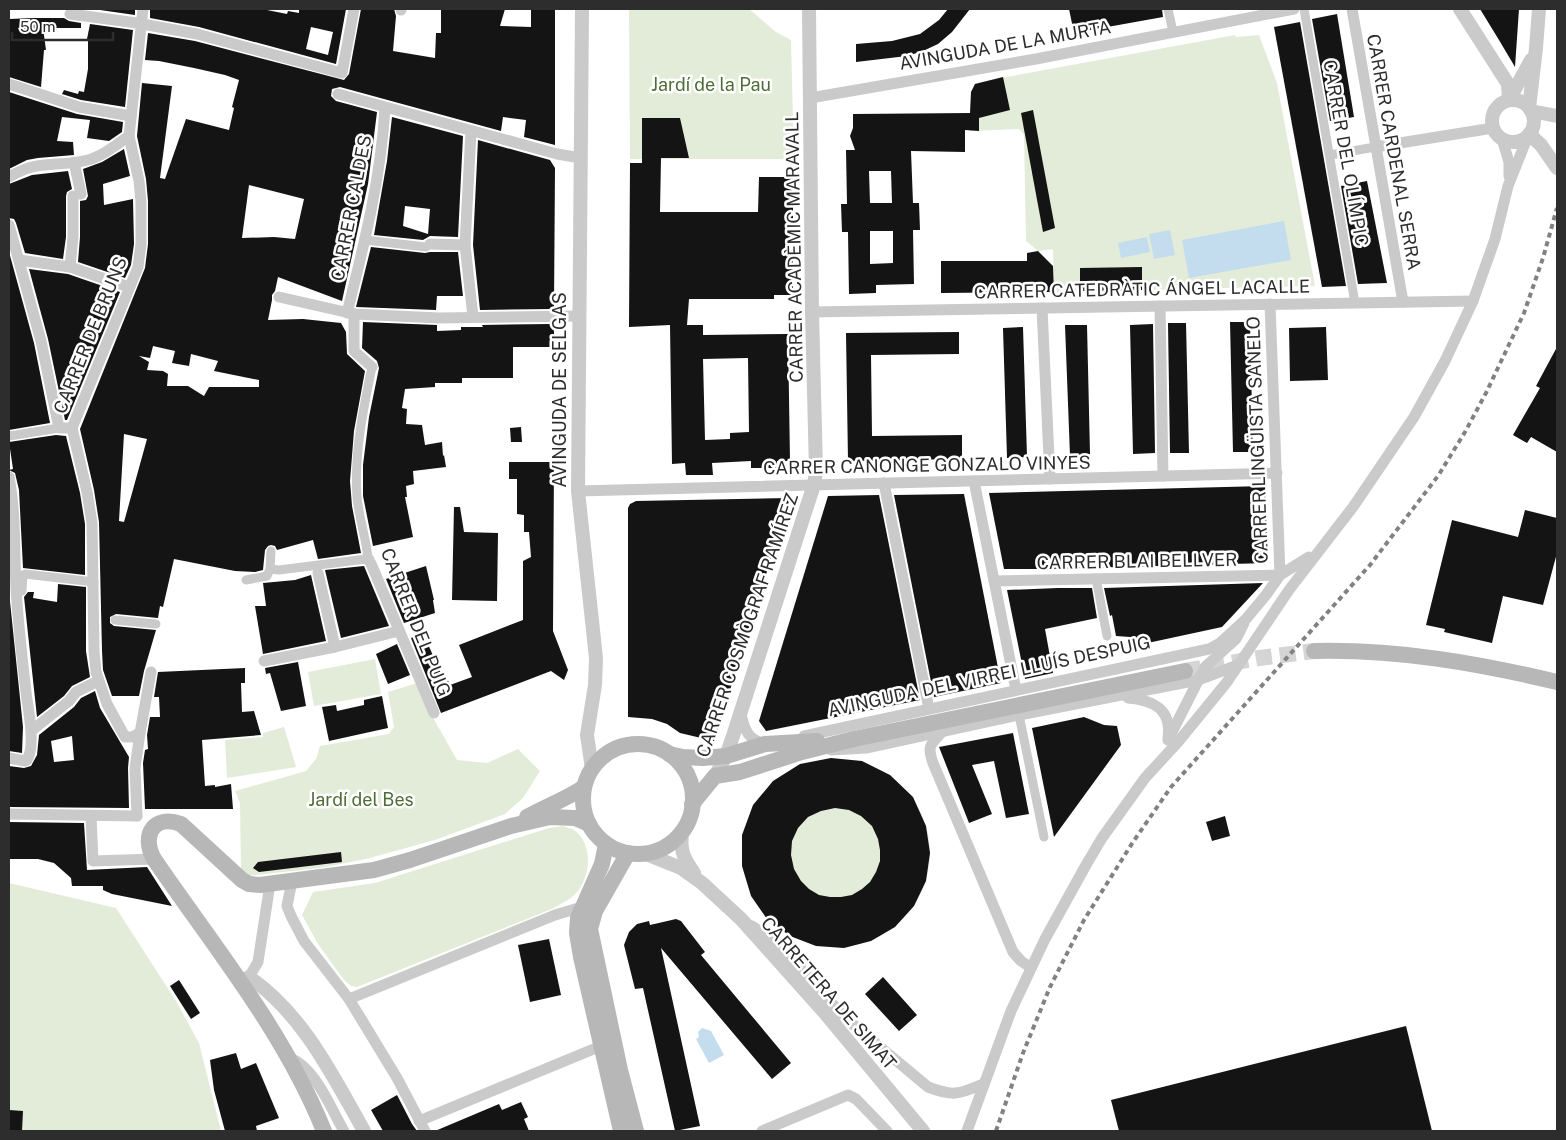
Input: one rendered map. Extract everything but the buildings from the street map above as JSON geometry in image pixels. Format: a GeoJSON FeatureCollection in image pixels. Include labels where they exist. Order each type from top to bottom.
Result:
{"type":"FeatureCollection","features":[{"type":"Feature","properties":{"kind":"main road"},"geometry":{"type":"LineString","coordinates":[[1314,651],[1353,650],[1398,653],[1489,666],[1557,682]]}},
{"type":"Feature","properties":{"kind":"main road","name":"AVINGUDA DEL VIRREI LLUÍS DESPUIG"},"geometry":{"type":"LineString","coordinates":[[715,776],[740,772],[802,752],[854,739],[1185,671]]}},
{"type":"Feature","properties":{"kind":"main road","name":"AVINGUDA DEL VIRREI LLUÍS DESPUIG"},"geometry":{"type":"LineString","coordinates":[[668,754],[692,758],[726,756],[765,744],[854,739]]}},
{"type":"Feature","properties":{"kind":"main road"},"geometry":{"type":"LineString","coordinates":[[642,744],[656,747],[668,754],[679,763],[692,789],[692,804],[689,818],[682,832],[666,846],[646,854],[616,850],[606,844],[596,835],[584,812],[584,787],[592,769],[602,758],[614,750],[627,745],[642,744]]}},
{"type":"Feature","properties":{"kind":"main road"},"geometry":{"type":"LineString","coordinates":[[692,804],[715,776]]}},
{"type":"Feature","properties":{"kind":"main road"},"geometry":{"type":"LineString","coordinates":[[511,826],[549,805],[571,796],[584,787]]}},
{"type":"Feature","properties":{"kind":"main road"},"geometry":{"type":"LineString","coordinates":[[324,1131],[289,1058],[244,980],[154,859],[149,850],[148,840],[153,828],[163,821],[169,820],[180,824],[242,880],[254,885],[374,870],[511,826],[550,817],[575,818],[589,824]]}},
{"type":"Feature","properties":{"kind":"main road"},"geometry":{"type":"LineString","coordinates":[[606,844],[602,864],[582,908],[578,927],[579,946],[621,1131]]}},
{"type":"Feature","properties":{"kind":"main road"},"geometry":{"type":"LineString","coordinates":[[628,853],[595,911],[590,929],[620,1070],[636,1131]]}},
{"type":"Feature","properties":{"kind":"street","name":"CARRER DE BRUNS"},"geometry":{"type":"LineString","coordinates":[[72,428],[139,260],[142,231],[139,181],[129,136],[143,9]]}},
{"type":"Feature","properties":{"kind":"street"},"geometry":{"type":"LineString","coordinates":[[70,14],[197,34],[342,73],[354,9]]}},
{"type":"Feature","properties":{"kind":"street","name":"AVINGUDA DE SELGAS"},"geometry":{"type":"LineString","coordinates":[[582,9],[578,491],[596,658],[595,685],[587,735],[592,769]]}},
{"type":"Feature","properties":{"kind":"street","name":"CARRER ACADÈMIC MARAVALL"},"geometry":{"type":"LineString","coordinates":[[809,9],[812,312],[816,452],[814,485]]}},
{"type":"Feature","properties":{"kind":"street"},"geometry":{"type":"LineString","coordinates":[[1168,9],[1173,32]]}},
{"type":"Feature","properties":{"kind":"street","name":"AVINGUDA DE LA MURTA"},"geometry":{"type":"LineString","coordinates":[[810,98],[1036,59],[1294,9]]}},
{"type":"Feature","properties":{"kind":"street","name":"CARRER DEL OLÍMPIC"},"geometry":{"type":"LineString","coordinates":[[1304,9],[1355,303]]}},
{"type":"Feature","properties":{"kind":"street","name":"CARRER CARDENAL SERRA"},"geometry":{"type":"LineString","coordinates":[[1352,9],[1403,302]]}},
{"type":"Feature","properties":{"kind":"street"},"geometry":{"type":"LineString","coordinates":[[1460,9],[1508,84],[1509,100]]}},
{"type":"Feature","properties":{"kind":"street"},"geometry":{"type":"LineString","coordinates":[[1145,778],[1203,712],[1240,664],[1281,601],[1353,507],[1414,416],[1445,361],[1474,301],[1495,239],[1508,186],[1534,123],[1530,110],[1539,9]]}},
{"type":"Feature","properties":{"kind":"street"},"geometry":{"type":"LineString","coordinates":[[1509,100],[1528,68],[1536,48]]}},
{"type":"Feature","properties":{"kind":"street"},"geometry":{"type":"LineString","coordinates":[[9,84],[79,107],[131,116]]}},
{"type":"Feature","properties":{"kind":"street"},"geometry":{"type":"LineString","coordinates":[[338,94],[472,132],[557,154],[581,158]]}},
{"type":"Feature","properties":{"kind":"street"},"geometry":{"type":"LineString","coordinates":[[1508,186],[1509,162],[1502,139],[1493,128],[1492,122],[1495,110],[1509,100],[1520,101],[1530,110],[1557,116]]}},
{"type":"Feature","properties":{"kind":"street","name":"CARRER CALDES"},"geometry":{"type":"LineString","coordinates":[[351,313],[379,167],[385,108]]}},
{"type":"Feature","properties":{"kind":"street"},"geometry":{"type":"LineString","coordinates":[[1330,155],[1375,146],[1493,128]]}},
{"type":"Feature","properties":{"kind":"street"},"geometry":{"type":"LineString","coordinates":[[472,132],[465,245],[472,316]]}},
{"type":"Feature","properties":{"kind":"street"},"geometry":{"type":"LineString","coordinates":[[1502,139],[1516,142],[1528,135]]}},
{"type":"Feature","properties":{"kind":"street"},"geometry":{"type":"LineString","coordinates":[[1528,135],[1541,145],[1557,168]]}},
{"type":"Feature","properties":{"kind":"street"},"geometry":{"type":"LineString","coordinates":[[9,176],[32,166],[88,160],[99,156],[129,136]]}},
{"type":"Feature","properties":{"kind":"street"},"geometry":{"type":"LineString","coordinates":[[70,267],[77,195],[74,162]]}},
{"type":"Feature","properties":{"kind":"street"},"geometry":{"type":"LineString","coordinates":[[9,225],[41,341],[59,428]]}},
{"type":"Feature","properties":{"kind":"street"},"geometry":{"type":"LineString","coordinates":[[365,240],[426,247],[430,244],[465,245]]}},
{"type":"Feature","properties":{"kind":"street"},"geometry":{"type":"LineString","coordinates":[[19,260],[70,267],[129,287]]}},
{"type":"Feature","properties":{"kind":"street"},"geometry":{"type":"LineString","coordinates":[[279,297],[351,313],[439,318],[472,316],[580,316]]}},
{"type":"Feature","properties":{"kind":"street","name":"CARRER CATEDRÀTIC ÁNGEL LACALLE"},"geometry":{"type":"LineString","coordinates":[[812,312],[1474,301]]}},
{"type":"Feature","properties":{"kind":"street","name":"CARRER LINGÜISTA SANELO"},"geometry":{"type":"LineString","coordinates":[[1270,304],[1280,575]]}},
{"type":"Feature","properties":{"kind":"street"},"geometry":{"type":"LineString","coordinates":[[1160,306],[1163,476]]}},
{"type":"Feature","properties":{"kind":"street"},"geometry":{"type":"LineString","coordinates":[[1042,308],[1050,479]]}},
{"type":"Feature","properties":{"kind":"street","name":"CARRER DEL PUIG"},"geometry":{"type":"LineString","coordinates":[[351,313],[354,351],[372,367],[360,424],[357,487],[357,499],[367,558],[434,713]]}},
{"type":"Feature","properties":{"kind":"street"},"geometry":{"type":"LineString","coordinates":[[9,436],[59,428],[72,428],[90,510],[94,582],[94,651],[98,681],[111,713],[125,737],[135,768]]}},
{"type":"Feature","properties":{"kind":"street","name":"CARRER CANONGE GONZALO VINYES"},"geometry":{"type":"LineString","coordinates":[[578,491],[1277,473]]}},
{"type":"Feature","properties":{"kind":"street"},"geometry":{"type":"LineString","coordinates":[[9,477],[14,515],[16,592],[31,731],[28,760],[9,758]]}},
{"type":"Feature","properties":{"kind":"street"},"geometry":{"type":"LineString","coordinates":[[974,481],[1016,690]]}},
{"type":"Feature","properties":{"kind":"street"},"geometry":{"type":"LineString","coordinates":[[884,483],[929,710]]}},
{"type":"Feature","properties":{"kind":"street","name":"CARRER COSMÒGRAF RAMÍREZ"},"geometry":{"type":"LineString","coordinates":[[715,776],[726,756],[741,712],[814,485]]}},
{"type":"Feature","properties":{"kind":"street"},"geometry":{"type":"LineString","coordinates":[[967,1131],[1011,1011],[1030,967],[1053,922],[1102,838],[1145,778],[1168,740],[1205,667],[1236,639],[1246,619],[1280,575],[1295,568],[1320,549]]}},
{"type":"Feature","properties":{"kind":"street"},"geometry":{"type":"LineString","coordinates":[[246,580],[267,576],[270,569],[271,551]]}},
{"type":"Feature","properties":{"kind":"street"},"geometry":{"type":"LineString","coordinates":[[270,569],[279,570],[367,558]]}},
{"type":"Feature","properties":{"kind":"street"},"geometry":{"type":"LineString","coordinates":[[318,573],[335,647]]}},
{"type":"Feature","properties":{"kind":"street"},"geometry":{"type":"LineString","coordinates":[[16,592],[22,591],[23,575],[25,574],[94,582]]}},
{"type":"Feature","properties":{"kind":"street","name":"CARRER BLAI BELLVER"},"geometry":{"type":"LineString","coordinates":[[994,581],[1280,575]]}},
{"type":"Feature","properties":{"kind":"street"},"geometry":{"type":"LineString","coordinates":[[1096,578],[1107,636]]}},
{"type":"Feature","properties":{"kind":"street","name":"AVINGUDA DEL VIRREI LLUÍS DESPUIG"},"geometry":{"type":"LineString","coordinates":[[765,744],[1192,654],[1209,649],[1220,643],[1246,619]]}},
{"type":"Feature","properties":{"kind":"street"},"geometry":{"type":"LineString","coordinates":[[115,620],[156,624]]}},
{"type":"Feature","properties":{"kind":"street"},"geometry":{"type":"LineString","coordinates":[[264,661],[335,647],[399,631]]}},
{"type":"Feature","properties":{"kind":"street","name":"AVINGUDA DEL VIRREI LLUÍS DESPUIG"},"geometry":{"type":"LineString","coordinates":[[802,752],[866,748],[1019,715],[1198,680],[1240,664]]}},
{"type":"Feature","properties":{"kind":"street"},"geometry":{"type":"LineString","coordinates":[[137,816],[135,768],[151,672]]}},
{"type":"Feature","properties":{"kind":"street"},"geometry":{"type":"LineString","coordinates":[[31,731],[69,701],[76,692],[98,681]]}},
{"type":"Feature","properties":{"kind":"street"},"geometry":{"type":"LineString","coordinates":[[1113,698],[1144,700],[1162,710],[1168,724],[1168,740]]}},
{"type":"Feature","properties":{"kind":"street"},"geometry":{"type":"LineString","coordinates":[[741,712],[746,732],[751,737],[765,744]]}},
{"type":"Feature","properties":{"kind":"street"},"geometry":{"type":"LineString","coordinates":[[1019,715],[1044,837]]}},
{"type":"Feature","properties":{"kind":"street"},"geometry":{"type":"LineString","coordinates":[[942,732],[930,745],[929,753],[1013,952],[1030,967]]}},
{"type":"Feature","properties":{"kind":"street"},"geometry":{"type":"LineString","coordinates":[[125,737],[132,737],[140,733]]}},
{"type":"Feature","properties":{"kind":"street"},"geometry":{"type":"LineString","coordinates":[[9,814],[137,816],[153,828]]}},
{"type":"Feature","properties":{"kind":"street"},"geometry":{"type":"LineString","coordinates":[[90,816],[93,861],[154,859]]}},
{"type":"Feature","properties":{"kind":"street","name":"CARRETERA DE SIMAT"},"geometry":{"type":"LineString","coordinates":[[682,832],[682,850],[685,859],[702,883]]}},
{"type":"Feature","properties":{"kind":"street","name":"CARRETERA DE SIMAT"},"geometry":{"type":"LineString","coordinates":[[646,854],[681,868],[702,883],[741,919],[825,1013],[923,1131]]}},
{"type":"Feature","properties":{"kind":"street"},"geometry":{"type":"LineString","coordinates":[[292,881],[287,906],[290,916],[304,941],[349,1000],[396,1078],[425,1131]]}},
{"type":"Feature","properties":{"kind":"street"},"geometry":{"type":"LineString","coordinates":[[270,884],[258,962],[244,980],[261,985],[283,1005],[310,1039],[364,1131]]}},
{"type":"Feature","properties":{"kind":"street"},"geometry":{"type":"LineString","coordinates":[[349,1000],[547,918],[582,908]]}},
{"type":"Feature","properties":{"kind":"street"},"geometry":{"type":"LineString","coordinates":[[741,919],[775,942],[798,964],[843,1016],[928,1087],[944,1093],[960,1093],[984,1084]]}},
{"type":"Feature","properties":{"kind":"street"},"geometry":{"type":"LineString","coordinates":[[419,1121],[601,1046]]}},
{"type":"Feature","properties":{"kind":"street"},"geometry":{"type":"LineString","coordinates":[[289,1058],[297,1060],[304,1065],[311,1074],[344,1131]]}},
{"type":"Feature","properties":{"kind":"street"},"geometry":{"type":"LineString","coordinates":[[762,1131],[848,1095],[856,1099],[887,1131]]}},
{"type":"Feature","properties":{"kind":"green space","name":"Jardí de la Pau"},"geometry":{"type":"Polygon","coordinates":[[[629,9],[749,9],[776,32],[791,40],[794,159],[630,159],[629,9]]]}},
{"type":"Feature","properties":{"kind":"green space"},"geometry":{"type":"Polygon","coordinates":[[[1235,35],[1236,37],[1259,35],[1277,83],[1315,286],[1054,292],[1053,249],[1038,251],[1026,241],[1024,135],[1019,129],[970,131],[971,92],[975,84],[1235,35]]]}},
{"type":"Feature","properties":{"kind":"green space"},"geometry":{"type":"Polygon","coordinates":[[[375,659],[381,694],[314,706],[308,672],[375,659]]]}},
{"type":"Feature","properties":{"kind":"green space","name":"Jardí del Bes"},"geometry":{"type":"Polygon","coordinates":[[[417,683],[432,716],[457,760],[487,763],[518,749],[540,771],[523,798],[505,814],[435,840],[366,859],[320,868],[248,876],[241,871],[240,803],[235,791],[306,771],[316,759],[320,746],[389,734],[394,727],[388,692],[417,683]]]}},
{"type":"Feature","properties":{"kind":"green space"},"geometry":{"type":"Polygon","coordinates":[[[284,727],[296,767],[227,778],[225,740],[263,737],[263,733],[284,727]]]}},
{"type":"Feature","properties":{"kind":"green space"},"geometry":{"type":"Polygon","coordinates":[[[827,759],[845,759],[872,766],[903,786],[923,817],[930,844],[930,862],[923,889],[903,920],[872,940],[845,947],[827,947],[809,943],[792,936],[776,926],[763,913],[753,897],[746,880],[742,862],[742,844],[746,826],[753,809],[763,793],[776,780],[792,770],[809,763],[827,759]]]}},
{"type":"Feature","properties":{"kind":"green space"},"geometry":{"type":"Polygon","coordinates":[[[563,826],[574,830],[580,836],[584,842],[588,857],[584,881],[577,892],[571,897],[552,909],[357,987],[351,986],[344,980],[318,944],[302,915],[313,892],[375,883],[549,828],[563,826]]]}},
{"type":"Feature","properties":{"kind":"green space"},"geometry":{"type":"Polygon","coordinates":[[[9,883],[116,908],[176,1001],[199,1043],[221,1131],[9,1131],[9,883]]]}},
{"type":"Feature","properties":{"kind":"water"},"geometry":{"type":"Polygon","coordinates":[[[1284,221],[1291,260],[1189,278],[1182,240],[1284,221]]]}},
{"type":"Feature","properties":{"kind":"water"},"geometry":{"type":"Polygon","coordinates":[[[1170,230],[1175,255],[1154,259],[1149,234],[1170,230]]]}},
{"type":"Feature","properties":{"kind":"water"},"geometry":{"type":"Polygon","coordinates":[[[1147,237],[1150,252],[1121,258],[1118,243],[1147,237]]]}},
{"type":"Feature","properties":{"kind":"water"},"geometry":{"type":"Polygon","coordinates":[[[702,1028],[711,1031],[724,1055],[709,1063],[696,1039],[699,1037],[698,1032],[702,1028]]]}},
{"type":"Feature","properties":{"kind":"tunnel"},"geometry":{"type":"LineString","coordinates":[[1185,671],[1259,658],[1314,651]]}},
{"type":"Feature","properties":{"kind":"railway"},"geometry":{"type":"LineString","coordinates":[[996,1131],[1023,1053],[1050,987],[1084,920],[1133,842],[1171,787],[1370,565],[1438,476],[1465,432],[1524,313],[1543,258],[1557,208]]}}]}
